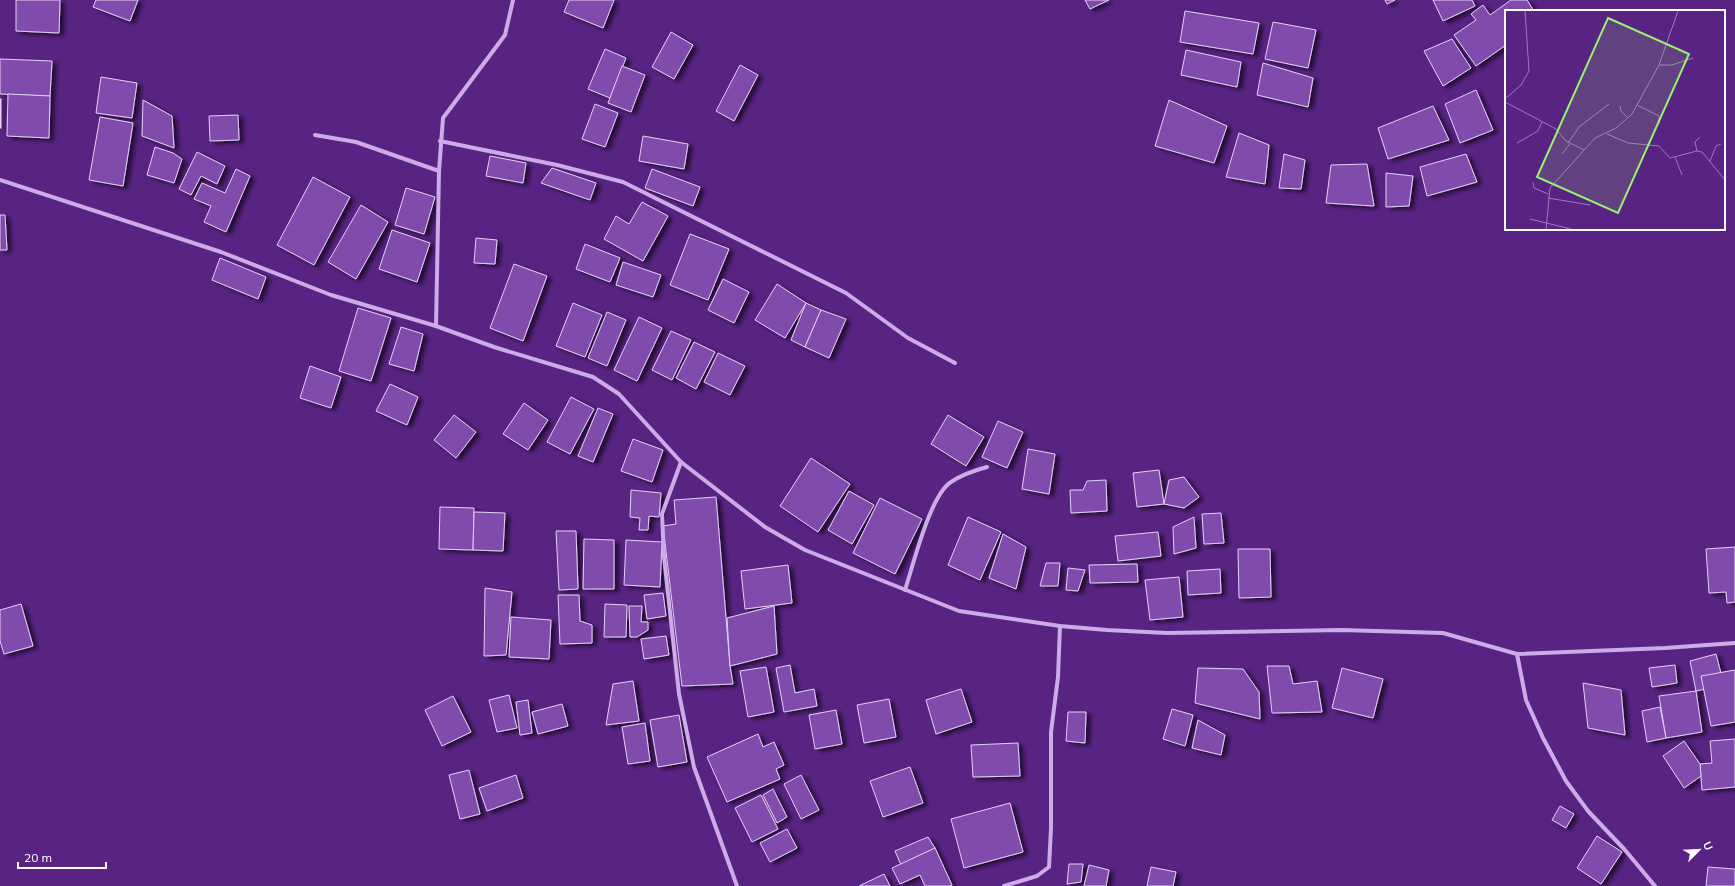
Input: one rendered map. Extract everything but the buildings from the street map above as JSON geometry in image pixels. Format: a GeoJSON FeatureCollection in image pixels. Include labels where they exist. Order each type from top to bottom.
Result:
{"type":"FeatureCollection","features":[{"type":"Feature","properties":{"kind":"street"},"geometry":{"type":"LineString","coordinates":[[436,326],[439,171],[443,118],[505,35],[513,0]]}},
{"type":"Feature","properties":{"kind":"street"},"geometry":{"type":"LineString","coordinates":[[314,136],[356,142],[439,171]]}},
{"type":"Feature","properties":{"kind":"street"},"geometry":{"type":"LineString","coordinates":[[440,142],[557,165],[623,182],[846,293],[908,338],[955,363]]}},
{"type":"Feature","properties":{"kind":"street"},"geometry":{"type":"LineString","coordinates":[[0,180],[221,252],[331,295],[436,326],[494,347],[593,377],[619,394],[681,462],[765,527],[805,550],[959,611],[1060,626],[1167,633],[1334,630],[1443,633],[1518,654],[1665,648],[1735,643]]}},
{"type":"Feature","properties":{"kind":"street"},"geometry":{"type":"LineString","coordinates":[[681,462],[662,514],[664,557],[679,694],[694,767],[737,886]]}},
{"type":"Feature","properties":{"kind":"street"},"geometry":{"type":"LineString","coordinates":[[905,590],[928,518],[938,498],[950,482],[988,467]]}},
{"type":"Feature","properties":{"kind":"street"},"geometry":{"type":"LineString","coordinates":[[1004,886],[1037,876],[1049,867],[1051,828],[1051,732],[1058,677],[1060,626]]}},
{"type":"Feature","properties":{"kind":"street"},"geometry":{"type":"LineString","coordinates":[[1518,654],[1526,700],[1543,738],[1566,781],[1588,811],[1625,850],[1655,886]]}}]}
